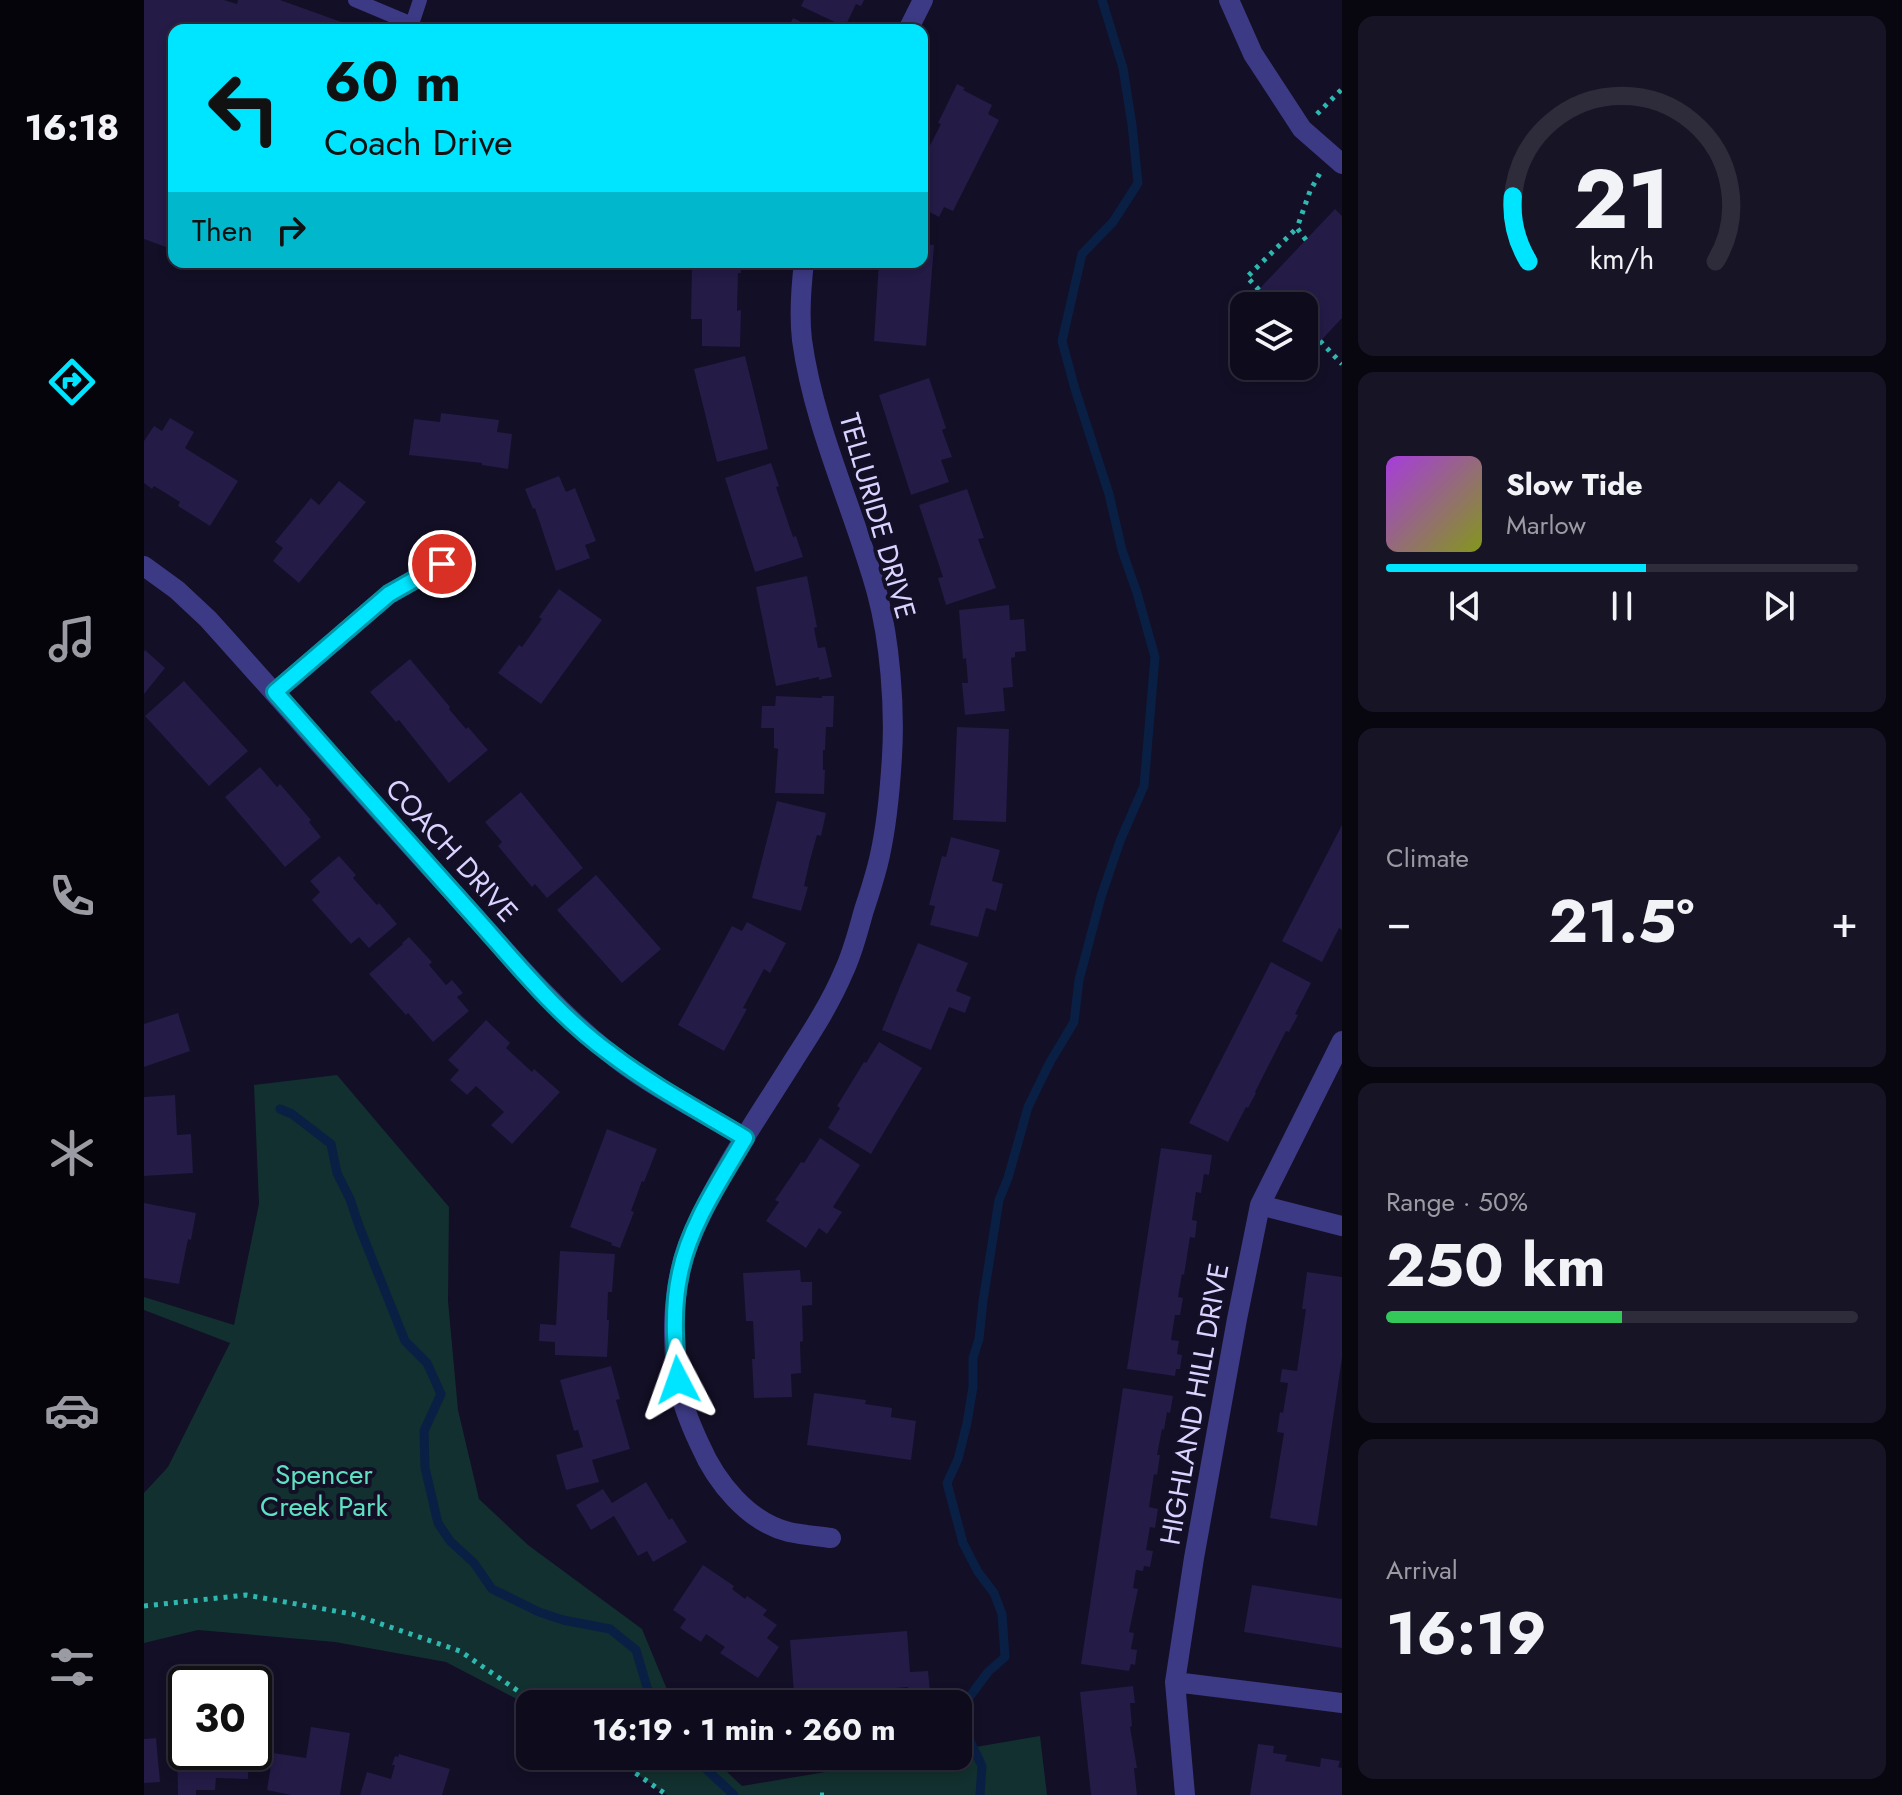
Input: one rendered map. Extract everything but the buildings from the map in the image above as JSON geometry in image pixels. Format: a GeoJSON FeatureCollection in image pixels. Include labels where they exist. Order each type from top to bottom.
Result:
{"type":"FeatureCollection","features":[{"type":"Feature","properties":{"kind":"street"},"geometry":{"type":"LineString","coordinates":[[911,24],[923,0]]}},
{"type":"Feature","properties":{"kind":"street"},"geometry":{"type":"LineString","coordinates":[[1229,0],[1253,54],[1302,129],[1342,164]]}},
{"type":"Feature","properties":{"kind":"street","name":"TELLURIDE DRIVE"},"geometry":{"type":"LineString","coordinates":[[803,268],[802,338],[820,419],[878,597],[886,647],[892,705],[887,817],[880,858],[845,970],[822,1016],[713,1192],[690,1239],[680,1273],[675,1309],[675,1348],[678,1380],[688,1419],[705,1457],[739,1503],[759,1519],[787,1532],[831,1538]]}},
{"type":"Feature","properties":{"kind":"street"},"geometry":{"type":"LineString","coordinates":[[275,692],[389,594],[442,564]]}},
{"type":"Feature","properties":{"kind":"street","name":"COACH DRIVE"},"geometry":{"type":"LineString","coordinates":[[144,566],[177,590],[208,619],[404,840],[576,1025],[609,1054],[745,1138]]}},
{"type":"Feature","properties":{"kind":"street","name":"HIGHLAND HILL DRIVE"},"geometry":{"type":"LineString","coordinates":[[1185,1795],[1175,1682],[1194,1558],[1260,1205],[1342,1041]]}},
{"type":"Feature","properties":{"kind":"street"},"geometry":{"type":"LineString","coordinates":[[1260,1205],[1342,1226]]}},
{"type":"Feature","properties":{"kind":"street"},"geometry":{"type":"LineString","coordinates":[[1175,1682],[1342,1703]]}},
{"type":"Feature","properties":{"kind":"lane"},"geometry":{"type":"LineString","coordinates":[[355,0],[412,24],[420,0]]}},
{"type":"Feature","properties":{"kind":"path"},"geometry":{"type":"LineString","coordinates":[[1302,129],[1342,89]]}},
{"type":"Feature","properties":{"kind":"path"},"geometry":{"type":"LineString","coordinates":[[1259,290],[1247,277],[1297,228],[1310,191]]}},
{"type":"Feature","properties":{"kind":"path"},"geometry":{"type":"LineString","coordinates":[[1297,228],[1306,240]]}},
{"type":"Feature","properties":{"kind":"path"},"geometry":{"type":"LineString","coordinates":[[1320,341],[1342,364]]}},
{"type":"Feature","properties":{"kind":"path"},"geometry":{"type":"LineString","coordinates":[[144,1606],[246,1595],[352,1614],[460,1651],[517,1690]]}},
{"type":"Feature","properties":{"kind":"path"},"geometry":{"type":"LineString","coordinates":[[631,1770],[667,1795]]}},
{"type":"Feature","properties":{"kind":"green space","name":"Spencer Creek Park"},"geometry":{"type":"Polygon","coordinates":[[[337,1075],[449,1207],[448,1301],[458,1410],[479,1499],[528,1545],[642,1629],[667,1690],[516,1690],[516,1699],[446,1662],[335,1642],[198,1630],[144,1643],[144,1493],[168,1467],[230,1343],[144,1310],[144,1297],[234,1325],[259,1204],[254,1085],[337,1075]]]}},
{"type":"Feature","properties":{"kind":"green space"},"geometry":{"type":"Polygon","coordinates":[[[1040,1736],[1047,1795],[667,1795],[631,1770],[725,1770],[742,1786],[837,1770],[972,1770],[972,1748],[1040,1736]]]}},
{"type":"Feature","properties":{"kind":"waterway"},"geometry":{"type":"LineString","coordinates":[[980,1795],[982,1766],[969,1739],[962,1707],[988,1672],[1005,1657],[1002,1614],[994,1593],[978,1572],[963,1543],[947,1483],[958,1459],[967,1423],[973,1387],[973,1358],[979,1339],[999,1200],[1028,1107],[1074,1022],[1079,980],[1101,897],[1120,841],[1144,786],[1155,657],[1062,341],[1082,254],[1113,222],[1138,183],[1123,68],[1102,0]]}},
{"type":"Feature","properties":{"kind":"waterway"},"geometry":{"type":"LineString","coordinates":[[280,1109],[292,1114],[331,1144],[337,1173],[405,1341],[427,1363],[441,1394],[424,1431],[425,1468],[438,1523],[450,1541],[474,1563],[492,1589],[539,1612],[610,1629],[636,1650],[648,1690]]}},
{"type":"Feature","properties":{"kind":"waterway"},"geometry":{"type":"LineString","coordinates":[[707,1770],[734,1795]]}},
{"type":"Feature","properties":{"kind":"route"},"geometry":{"type":"LineString","coordinates":[[442,564],[389,594],[275,692],[404,840],[576,1025],[609,1054],[745,1138],[690,1239],[680,1273],[675,1309],[678,1380]]}}]}
